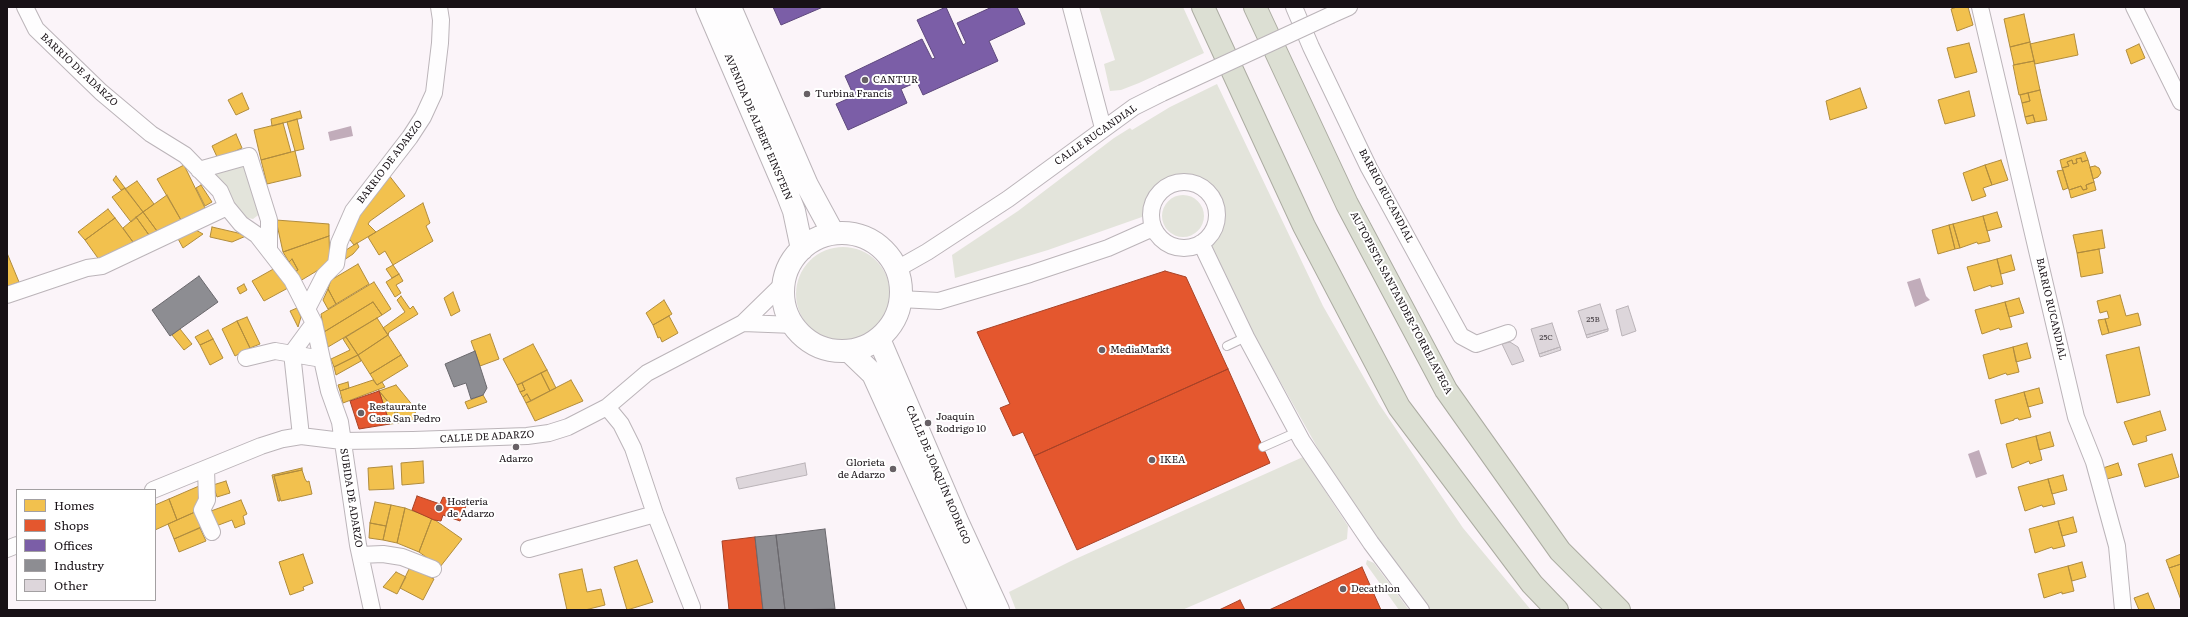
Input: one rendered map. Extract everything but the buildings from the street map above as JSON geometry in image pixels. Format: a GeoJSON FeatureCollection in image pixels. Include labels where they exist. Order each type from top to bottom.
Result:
{"type":"FeatureCollection","features":[{"type":"Feature","properties":{"kind":"highway"},"geometry":{"type":"LineString","coordinates":[[1202,7],[1304,226],[1400,407],[1532,584],[1557,610]]}},
{"type":"Feature","properties":{"kind":"highway","name":"AUTOPISTA SANTANDER-TORRELAVEGA"},"geometry":{"type":"LineString","coordinates":[[1255,7],[1347,204],[1446,390],[1560,550],[1618,610]]}},
{"type":"Feature","properties":{"kind":"main road","name":"AVENIDA DE ALBERT EINSTEIN"},"geometry":{"type":"LineString","coordinates":[[707,7],[792,205],[802,249]]}},
{"type":"Feature","properties":{"kind":"main road"},"geometry":{"type":"LineString","coordinates":[[730,7],[807,185],[833,233]]}},
{"type":"Feature","properties":{"kind":"main road"},"geometry":{"type":"LineString","coordinates":[[833,233],[859,236],[871,241],[887,254],[897,268],[900,281],[900,299],[894,320],[880,340],[849,350],[828,349],[815,344],[804,336],[794,325],[786,308],[784,283],[791,264],[802,249],[821,237],[833,233]]}},
{"type":"Feature","properties":{"kind":"main road","name":"CALLE DE JOAQUÍN RODRIGO"},"geometry":{"type":"LineString","coordinates":[[880,340],[887,362],[998,610]]}},
{"type":"Feature","properties":{"kind":"main road","name":"CALLE DE JOAQUÍN RODRIGO"},"geometry":{"type":"LineString","coordinates":[[849,350],[873,374],[980,610]]}},
{"type":"Feature","properties":{"kind":"street","name":"BARRIO DE ADARZO"},"geometry":{"type":"LineString","coordinates":[[25,7],[36,29],[101,92],[151,134],[185,155],[220,191],[227,207],[241,224],[257,235],[292,280],[311,316],[322,359]]}},
{"type":"Feature","properties":{"kind":"street","name":"BARRIO DE ADARZO"},"geometry":{"type":"LineString","coordinates":[[292,353],[311,316],[324,276],[336,264],[339,243],[353,211],[410,137],[423,117],[434,93],[440,43],[441,20],[439,7]]}},
{"type":"Feature","properties":{"kind":"street"},"geometry":{"type":"LineString","coordinates":[[1071,7],[1103,128]]}},
{"type":"Feature","properties":{"kind":"street","name":"BARRIO RUCANDIAL"},"geometry":{"type":"LineString","coordinates":[[1294,7],[1369,168],[1461,336],[1476,344],[1508,333]]}},
{"type":"Feature","properties":{"kind":"street","name":"CALLE RUCANDIAL"},"geometry":{"type":"LineString","coordinates":[[897,268],[927,252],[1008,199],[1103,128],[1134,107],[1348,7]]}},
{"type":"Feature","properties":{"kind":"street","name":"BARRIO RUCANDIAL"},"geometry":{"type":"LineString","coordinates":[[1980,7],[2076,417],[2094,462],[2117,546],[2123,610]]}},
{"type":"Feature","properties":{"kind":"street"},"geometry":{"type":"LineString","coordinates":[[2134,7],[2181,102]]}},
{"type":"Feature","properties":{"kind":"street"},"geometry":{"type":"LineString","coordinates":[[199,170],[249,156],[269,220],[269,250]]}},
{"type":"Feature","properties":{"kind":"street"},"geometry":{"type":"LineString","coordinates":[[1180,182],[1198,184],[1211,196],[1217,213],[1213,230],[1201,243],[1191,248],[1180,248],[1169,245],[1159,238],[1153,228],[1150,211],[1153,202],[1161,191],[1171,184],[1180,182]]}},
{"type":"Feature","properties":{"kind":"street"},"geometry":{"type":"LineString","coordinates":[[7,295],[87,268],[102,266],[227,207]]}},
{"type":"Feature","properties":{"kind":"street"},"geometry":{"type":"LineString","coordinates":[[900,299],[939,301],[1030,274],[1108,248],[1153,228]]}},
{"type":"Feature","properties":{"kind":"street"},"geometry":{"type":"LineString","coordinates":[[1201,243],[1246,336],[1297,432],[1371,543],[1421,610]]}},
{"type":"Feature","properties":{"kind":"street","name":"CALLE DE ADARZO"},"geometry":{"type":"LineString","coordinates":[[155,489],[260,446],[283,439],[301,436],[342,441],[413,440],[542,434],[568,427],[607,407],[647,373],[743,324],[784,283]]}},
{"type":"Feature","properties":{"kind":"street","name":"CALLE DE ADARZO"},"geometry":{"type":"LineString","coordinates":[[743,324],[794,325]]}},
{"type":"Feature","properties":{"kind":"street"},"geometry":{"type":"LineString","coordinates":[[246,358],[275,351],[322,359]]}},
{"type":"Feature","properties":{"kind":"street"},"geometry":{"type":"LineString","coordinates":[[292,353],[301,436]]}},
{"type":"Feature","properties":{"kind":"street","name":"SUBIDA DE ADARZO"},"geometry":{"type":"LineString","coordinates":[[322,359],[329,391],[340,422],[360,555],[372,610]]}},
{"type":"Feature","properties":{"kind":"street"},"geometry":{"type":"LineString","coordinates":[[607,407],[621,424],[633,448],[655,514],[692,607]]}},
{"type":"Feature","properties":{"kind":"street"},"geometry":{"type":"LineString","coordinates":[[206,468],[207,500],[202,510],[212,532]]}},
{"type":"Feature","properties":{"kind":"street"},"geometry":{"type":"LineString","coordinates":[[529,549],[655,514]]}},
{"type":"Feature","properties":{"kind":"street","name":"SUBIDA DE ADARZO"},"geometry":{"type":"LineString","coordinates":[[360,555],[383,554],[402,557],[433,569]]}},
{"type":"Feature","properties":{"kind":"lane"},"geometry":{"type":"LineString","coordinates":[[1227,346],[1246,336]]}},
{"type":"Feature","properties":{"kind":"lane"},"geometry":{"type":"LineString","coordinates":[[1263,447],[1297,432]]}},
{"type":"Feature","properties":{"kind":"shaded area"},"geometry":{"type":"Polygon","coordinates":[[[1099,7],[1183,7],[1204,53],[1139,83],[1121,90],[1110,91],[1104,64],[1115,60],[1099,7]]]}},
{"type":"Feature","properties":{"kind":"shaded area"},"geometry":{"type":"Polygon","coordinates":[[[1217,84],[1323,306],[1379,404],[1463,528],[1531,610],[1430,610],[1351,501],[1321,454],[1249,326],[1209,247],[1221,224],[1219,197],[1215,191],[1196,176],[1174,176],[1153,188],[1142,217],[1048,250],[955,278],[952,255],[1018,211],[1114,138],[1130,128],[1132,130],[1170,107],[1217,84]]]}},
{"type":"Feature","properties":{"kind":"shaded area"},"geometry":{"type":"Polygon","coordinates":[[[351,126],[353,136],[330,141],[328,132],[351,126]]]}},
{"type":"Feature","properties":{"kind":"shaded area"},"geometry":{"type":"Polygon","coordinates":[[[243,162],[261,213],[253,219],[243,217],[212,170],[243,162]]]}},
{"type":"Feature","properties":{"kind":"shaded area"},"geometry":{"type":"Polygon","coordinates":[[[1179,195],[1187,195],[1195,198],[1201,204],[1204,216],[1201,228],[1195,234],[1187,237],[1179,237],[1171,234],[1165,228],[1162,220],[1162,212],[1165,204],[1171,198],[1179,195]]]}},
{"type":"Feature","properties":{"kind":"shaded area"},"geometry":{"type":"Polygon","coordinates":[[[843,247],[861,250],[876,261],[887,276],[890,294],[887,312],[876,327],[861,338],[843,341],[825,338],[810,327],[799,312],[796,294],[799,276],[810,261],[825,250],[843,247]]]}},
{"type":"Feature","properties":{"kind":"shaded area"},"geometry":{"type":"Polygon","coordinates":[[[1920,278],[1926,296],[1930,300],[1915,307],[1907,282],[1920,278]]]}},
{"type":"Feature","properties":{"kind":"shaded area"},"geometry":{"type":"Polygon","coordinates":[[[1979,450],[1987,474],[1976,478],[1968,454],[1979,450]]]}},
{"type":"Feature","properties":{"kind":"shaded area"},"geometry":{"type":"Polygon","coordinates":[[[1303,457],[1348,526],[1347,539],[1182,610],[1016,610],[1009,592],[1071,561],[1303,457]]]}},
{"type":"Feature","properties":{"kind":"shaded area"},"geometry":{"type":"Polygon","coordinates":[[[1367,560],[1374,563],[1409,610],[1399,610],[1366,564],[1367,560]]]}},
{"type":"Feature","properties":{"kind":"place","name":"CANTUR"},"geometry":{"type":"Point","coordinates":[865,80]}},
{"type":"Feature","properties":{"kind":"place","name":"Turbina Francis"},"geometry":{"type":"Point","coordinates":[807,94]}},
{"type":"Feature","properties":{"kind":"place","name":"MediaMarkt"},"geometry":{"type":"Point","coordinates":[1102,350]}},
{"type":"Feature","properties":{"kind":"place","name":"Restaurante Casa San Pedro"},"geometry":{"type":"Point","coordinates":[361,413]}},
{"type":"Feature","properties":{"kind":"place","name":"Joaquín Rodrigo 10"},"geometry":{"type":"Point","coordinates":[928,423]}},
{"type":"Feature","properties":{"kind":"place","name":"Adarzo"},"geometry":{"type":"Point","coordinates":[516,447]}},
{"type":"Feature","properties":{"kind":"place","name":"IKEA"},"geometry":{"type":"Point","coordinates":[1152,460]}},
{"type":"Feature","properties":{"kind":"place","name":"Glorieta de Adarzo"},"geometry":{"type":"Point","coordinates":[893,469]}},
{"type":"Feature","properties":{"kind":"place","name":"Hostería de Adarzo"},"geometry":{"type":"Point","coordinates":[439,508]}},
{"type":"Feature","properties":{"kind":"place","name":"Decathlon"},"geometry":{"type":"Point","coordinates":[1343,589]}}]}
